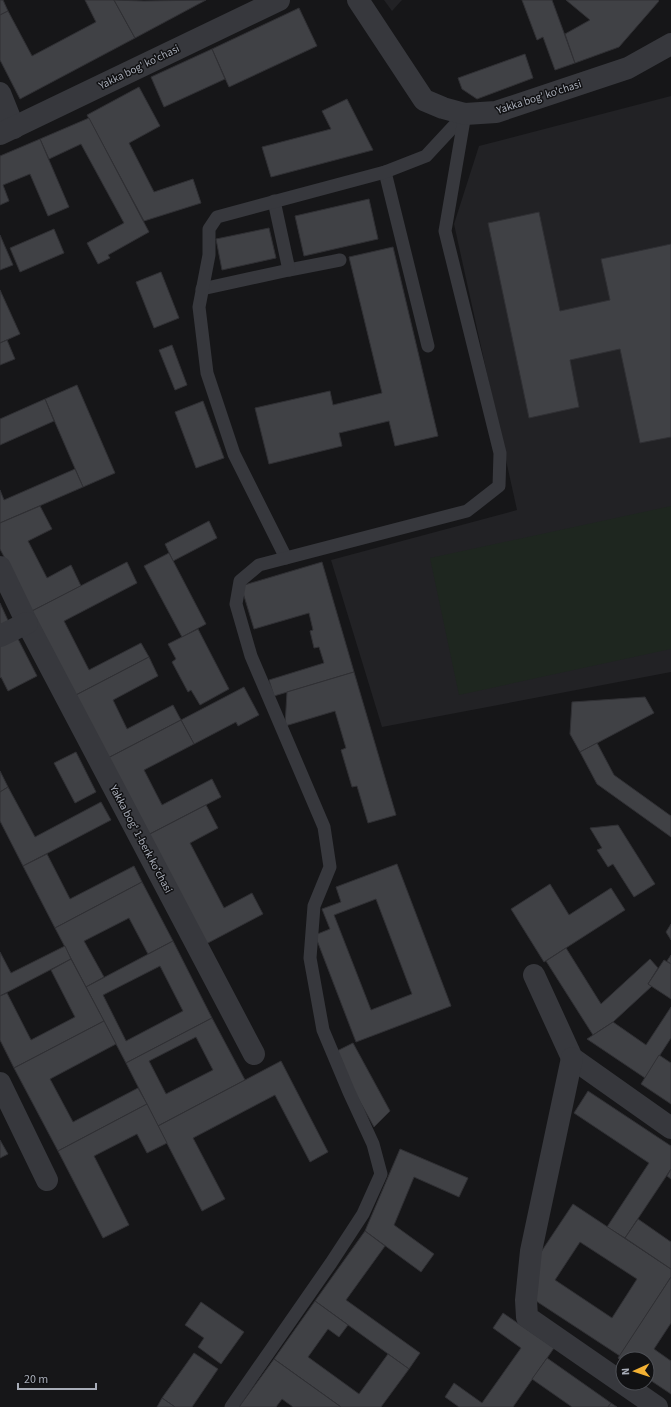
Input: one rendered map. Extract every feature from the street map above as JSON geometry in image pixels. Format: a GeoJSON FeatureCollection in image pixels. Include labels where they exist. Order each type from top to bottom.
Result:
{"type":"FeatureCollection","features":[{"type":"Feature","properties":{"kind":"street","name":"Yakka bog' ko'chasi"},"geometry":{"type":"LineString","coordinates":[[7,131],[279,0]]}},
{"type":"Feature","properties":{"kind":"street","name":"Yakka bog' ko'chasi"},"geometry":{"type":"LineString","coordinates":[[358,0],[424,100],[443,108],[465,114],[496,112],[628,68],[671,44]]}},
{"type":"Feature","properties":{"kind":"street"},"geometry":{"type":"LineString","coordinates":[[0,94],[7,131]]}},
{"type":"Feature","properties":{"kind":"street","name":"Yakka bogʻ 1-berk koʻchasi"},"geometry":{"type":"LineString","coordinates":[[0,567],[27,623],[254,1054]]}},
{"type":"Feature","properties":{"kind":"street"},"geometry":{"type":"LineString","coordinates":[[0,636],[27,623]]}},
{"type":"Feature","properties":{"kind":"street"},"geometry":{"type":"LineString","coordinates":[[534,975],[572,1058],[671,1128]]}},
{"type":"Feature","properties":{"kind":"street"},"geometry":{"type":"LineString","coordinates":[[572,1058],[530,1251],[526,1300],[527,1317],[657,1407]]}},
{"type":"Feature","properties":{"kind":"street"},"geometry":{"type":"LineString","coordinates":[[0,1083],[47,1180]]}},
{"type":"Feature","properties":{"kind":"lane"},"geometry":{"type":"LineString","coordinates":[[286,558],[234,454],[207,373],[199,307],[209,255],[209,229],[217,217],[385,172],[426,156],[465,114]]}},
{"type":"Feature","properties":{"kind":"lane"},"geometry":{"type":"LineString","coordinates":[[230,1407],[331,1263],[363,1214],[381,1174],[373,1144],[323,1030],[310,958],[314,906],[330,867],[324,827],[251,656],[236,604],[240,581],[259,565],[467,511],[499,486],[500,453],[445,231],[465,114]]}},
{"type":"Feature","properties":{"kind":"lane"},"geometry":{"type":"LineString","coordinates":[[385,172],[428,346]]}},
{"type":"Feature","properties":{"kind":"lane"},"geometry":{"type":"LineString","coordinates":[[274,201],[289,270]]}},
{"type":"Feature","properties":{"kind":"lane"},"geometry":{"type":"LineString","coordinates":[[202,289],[340,260]]}},
{"type":"Feature","properties":{"kind":"shaded area"},"geometry":{"type":"Polygon","coordinates":[[[384,0],[402,0],[392,11],[384,0]]]}},
{"type":"Feature","properties":{"kind":"shaded area"},"geometry":{"type":"Polygon","coordinates":[[[671,96],[671,672],[382,727],[331,560],[517,510],[454,224],[479,146],[671,96]]]}},
{"type":"Feature","properties":{"kind":"shaded area"},"geometry":{"type":"Polygon","coordinates":[[[671,506],[671,649],[459,695],[430,558],[671,506]]]}},
{"type":"Feature","properties":{"kind":"building"},"geometry":{"type":"Polygon","coordinates":[[[0,0],[3,0],[8,11],[0,15],[0,0]]]}},
{"type":"Feature","properties":{"kind":"building"},"geometry":{"type":"Polygon","coordinates":[[[85,0],[114,0],[135,38],[20,99],[0,60],[0,15],[8,11],[32,56],[96,22],[85,0]]]}},
{"type":"Feature","properties":{"kind":"building"},"geometry":{"type":"Polygon","coordinates":[[[114,0],[144,1],[206,0],[135,38],[114,0]]]}},
{"type":"Feature","properties":{"kind":"building"},"geometry":{"type":"Polygon","coordinates":[[[522,0],[552,0],[575,63],[555,70],[543,37],[537,40],[522,0]]]}},
{"type":"Feature","properties":{"kind":"building"},"geometry":{"type":"Polygon","coordinates":[[[566,0],[659,1],[619,47],[575,63],[565,34],[590,20],[566,0]]]}},
{"type":"Feature","properties":{"kind":"building"},"geometry":{"type":"Polygon","coordinates":[[[299,8],[317,46],[229,87],[212,49],[299,8]]]}},
{"type":"Feature","properties":{"kind":"building"},"geometry":{"type":"Polygon","coordinates":[[[212,49],[225,79],[164,107],[151,77],[212,49]]]}},
{"type":"Feature","properties":{"kind":"building"},"geometry":{"type":"Polygon","coordinates":[[[525,54],[533,78],[477,99],[462,89],[458,78],[525,54]]]}},
{"type":"Feature","properties":{"kind":"building"},"geometry":{"type":"Polygon","coordinates":[[[139,87],[160,126],[129,143],[154,192],[193,179],[201,203],[144,221],[87,115],[139,87]]]}},
{"type":"Feature","properties":{"kind":"building"},"geometry":{"type":"Polygon","coordinates":[[[347,99],[373,150],[271,177],[262,147],[331,129],[322,111],[347,99]]]}},
{"type":"Feature","properties":{"kind":"building"},"geometry":{"type":"Polygon","coordinates":[[[89,118],[149,232],[108,255],[110,258],[98,264],[87,243],[124,223],[81,144],[49,159],[40,139],[89,118]]]}},
{"type":"Feature","properties":{"kind":"building"},"geometry":{"type":"Polygon","coordinates":[[[40,139],[69,207],[48,216],[30,174],[3,185],[9,201],[0,205],[0,156],[40,139]]]}},
{"type":"Feature","properties":{"kind":"building"},"geometry":{"type":"Polygon","coordinates":[[[369,199],[378,239],[304,256],[295,216],[369,199]]]}},
{"type":"Feature","properties":{"kind":"building"},"geometry":{"type":"Polygon","coordinates":[[[539,212],[560,311],[610,300],[601,259],[671,244],[671,437],[640,443],[620,349],[570,360],[579,407],[529,418],[488,223],[539,212]]]}},
{"type":"Feature","properties":{"kind":"building"},"geometry":{"type":"Polygon","coordinates":[[[269,228],[276,258],[222,270],[216,239],[269,228]]]}},
{"type":"Feature","properties":{"kind":"building"},"geometry":{"type":"Polygon","coordinates":[[[54,229],[64,253],[20,272],[10,248],[54,229]]]}},
{"type":"Feature","properties":{"kind":"building"},"geometry":{"type":"Polygon","coordinates":[[[0,235],[13,265],[0,270],[0,235]]]}},
{"type":"Feature","properties":{"kind":"building"},"geometry":{"type":"Polygon","coordinates":[[[393,247],[438,436],[395,446],[389,421],[339,433],[342,446],[269,464],[255,408],[330,391],[333,405],[382,393],[349,257],[393,247]]]}},
{"type":"Feature","properties":{"kind":"building"},"geometry":{"type":"Polygon","coordinates":[[[161,272],[179,318],[154,328],[136,282],[161,272]]]}},
{"type":"Feature","properties":{"kind":"building"},"geometry":{"type":"Polygon","coordinates":[[[0,290],[20,334],[0,343],[0,290]]]}},
{"type":"Feature","properties":{"kind":"building"},"geometry":{"type":"Polygon","coordinates":[[[7,340],[15,359],[0,365],[0,343],[7,340]]]}},
{"type":"Feature","properties":{"kind":"building"},"geometry":{"type":"Polygon","coordinates":[[[172,345],[187,385],[175,390],[159,350],[172,345]]]}},
{"type":"Feature","properties":{"kind":"building"},"geometry":{"type":"Polygon","coordinates":[[[77,385],[115,473],[83,487],[45,399],[77,385]]]}},
{"type":"Feature","properties":{"kind":"building"},"geometry":{"type":"Polygon","coordinates":[[[45,399],[54,421],[0,445],[0,419],[45,399]]]}},
{"type":"Feature","properties":{"kind":"building"},"geometry":{"type":"Polygon","coordinates":[[[203,401],[224,458],[196,468],[175,412],[203,401]]]}},
{"type":"Feature","properties":{"kind":"building"},"geometry":{"type":"Polygon","coordinates":[[[75,469],[83,487],[0,523],[0,490],[4,500],[75,469]]]}},
{"type":"Feature","properties":{"kind":"building"},"geometry":{"type":"Polygon","coordinates":[[[40,506],[52,529],[28,541],[47,578],[71,565],[81,586],[32,611],[0,549],[0,523],[40,506]]]}},
{"type":"Feature","properties":{"kind":"building"},"geometry":{"type":"Polygon","coordinates":[[[209,521],[217,538],[173,561],[165,544],[209,521]]]}},
{"type":"Feature","properties":{"kind":"building"},"geometry":{"type":"Polygon","coordinates":[[[169,553],[206,624],[182,637],[144,566],[169,553]]]}},
{"type":"Feature","properties":{"kind":"building"},"geometry":{"type":"Polygon","coordinates":[[[127,562],[137,583],[64,621],[89,670],[141,643],[149,657],[76,695],[32,611],[127,562]]]}},
{"type":"Feature","properties":{"kind":"building"},"geometry":{"type":"Polygon","coordinates":[[[322,562],[354,672],[274,696],[269,680],[324,663],[319,647],[314,648],[310,631],[313,630],[309,613],[254,629],[241,586],[322,562]]]}},
{"type":"Feature","properties":{"kind":"building"},"geometry":{"type":"Polygon","coordinates":[[[0,603],[11,627],[0,632],[0,603]]]}},
{"type":"Feature","properties":{"kind":"building"},"geometry":{"type":"Polygon","coordinates":[[[198,629],[229,689],[200,705],[191,690],[188,692],[172,662],[176,659],[168,644],[198,629]]]}},
{"type":"Feature","properties":{"kind":"building"},"geometry":{"type":"Polygon","coordinates":[[[17,637],[37,676],[8,691],[1,677],[0,678],[0,645],[17,637]]]}},
{"type":"Feature","properties":{"kind":"building"},"geometry":{"type":"Polygon","coordinates":[[[149,657],[158,676],[113,700],[127,729],[173,705],[181,720],[108,758],[76,695],[149,657]]]}},
{"type":"Feature","properties":{"kind":"building"},"geometry":{"type":"Polygon","coordinates":[[[354,672],[396,815],[368,823],[357,786],[352,787],[341,750],[346,748],[335,711],[285,726],[287,692],[354,672]]]}},
{"type":"Feature","properties":{"kind":"building"},"geometry":{"type":"Polygon","coordinates":[[[244,687],[259,715],[238,726],[236,722],[194,744],[181,720],[244,687]]]}},
{"type":"Feature","properties":{"kind":"building"},"geometry":{"type":"Polygon","coordinates":[[[645,697],[654,713],[580,752],[570,734],[572,702],[645,697]]]}},
{"type":"Feature","properties":{"kind":"building"},"geometry":{"type":"Polygon","coordinates":[[[181,720],[194,744],[144,770],[162,805],[212,779],[221,797],[148,835],[108,758],[181,720]]]}},
{"type":"Feature","properties":{"kind":"building"},"geometry":{"type":"Polygon","coordinates":[[[597,743],[614,775],[671,816],[671,837],[597,784],[580,752],[597,743]]]}},
{"type":"Feature","properties":{"kind":"building"},"geometry":{"type":"Polygon","coordinates":[[[76,752],[96,792],[75,803],[54,763],[76,752]]]}},
{"type":"Feature","properties":{"kind":"building"},"geometry":{"type":"Polygon","coordinates":[[[0,771],[8,787],[0,792],[0,771]]]}},
{"type":"Feature","properties":{"kind":"building"},"geometry":{"type":"Polygon","coordinates":[[[8,787],[35,837],[101,802],[111,820],[23,866],[0,821],[0,792],[8,787]]]}},
{"type":"Feature","properties":{"kind":"building"},"geometry":{"type":"Polygon","coordinates":[[[206,805],[218,828],[190,843],[224,908],[252,893],[263,914],[206,944],[148,835],[206,805]]]}},
{"type":"Feature","properties":{"kind":"building"},"geometry":{"type":"Polygon","coordinates":[[[618,825],[655,884],[634,897],[613,864],[608,867],[597,850],[602,848],[590,828],[618,825]]]}},
{"type":"Feature","properties":{"kind":"building"},"geometry":{"type":"Polygon","coordinates":[[[47,854],[70,899],[134,866],[142,882],[55,928],[23,866],[47,854]]]}},
{"type":"Feature","properties":{"kind":"building"},"geometry":{"type":"Polygon","coordinates":[[[397,864],[451,1006],[356,1042],[315,935],[330,929],[322,909],[341,902],[336,887],[397,864]],[[376,899],[334,915],[371,1010],[412,994],[376,899]]]}},
{"type":"Feature","properties":{"kind":"building"},"geometry":{"type":"Polygon","coordinates":[[[142,882],[173,941],[148,954],[129,918],[84,941],[104,977],[86,987],[55,928],[142,882]]]}},
{"type":"Feature","properties":{"kind":"building"},"geometry":{"type":"Polygon","coordinates":[[[550,884],[569,915],[611,888],[625,910],[544,962],[511,909],[550,884]]]}},
{"type":"Feature","properties":{"kind":"building"},"geometry":{"type":"Polygon","coordinates":[[[671,924],[671,940],[666,932],[671,924]]]}},
{"type":"Feature","properties":{"kind":"building"},"geometry":{"type":"Polygon","coordinates":[[[173,941],[212,1018],[126,1063],[86,987],[173,941]],[[160,966],[103,995],[126,1041],[183,1011],[160,966]]]}},
{"type":"Feature","properties":{"kind":"building"},"geometry":{"type":"Polygon","coordinates":[[[65,946],[71,959],[0,996],[0,952],[11,973],[65,946]]]}},
{"type":"Feature","properties":{"kind":"building"},"geometry":{"type":"Polygon","coordinates":[[[566,948],[601,1004],[650,959],[658,968],[648,984],[652,986],[613,1022],[593,1035],[546,961],[566,948]]]}},
{"type":"Feature","properties":{"kind":"building"},"geometry":{"type":"Polygon","coordinates":[[[671,955],[671,964],[667,961],[671,955]]]}},
{"type":"Feature","properties":{"kind":"building"},"geometry":{"type":"Polygon","coordinates":[[[71,959],[104,1021],[14,1068],[0,1040],[0,996],[7,993],[31,1040],[75,1017],[51,970],[71,959]]]}},
{"type":"Feature","properties":{"kind":"building"},"geometry":{"type":"Polygon","coordinates":[[[664,960],[671,964],[671,999],[648,984],[664,960]]]}},
{"type":"Feature","properties":{"kind":"building"},"geometry":{"type":"Polygon","coordinates":[[[671,1007],[671,1038],[645,1078],[587,1039],[613,1022],[646,1045],[671,1007]]]}},
{"type":"Feature","properties":{"kind":"building"},"geometry":{"type":"Polygon","coordinates":[[[212,1018],[245,1080],[158,1126],[126,1063],[212,1018]],[[196,1037],[149,1061],[166,1094],[213,1070],[196,1037]]]}},
{"type":"Feature","properties":{"kind":"building"},"geometry":{"type":"Polygon","coordinates":[[[104,1021],[116,1044],[50,1079],[73,1122],[138,1088],[147,1104],[58,1151],[14,1068],[104,1021]]]}},
{"type":"Feature","properties":{"kind":"building"},"geometry":{"type":"Polygon","coordinates":[[[353,1043],[390,1111],[374,1127],[333,1053],[353,1043]]]}},
{"type":"Feature","properties":{"kind":"building"},"geometry":{"type":"Polygon","coordinates":[[[659,1055],[671,1063],[671,1104],[641,1084],[659,1055]]]}},
{"type":"Feature","properties":{"kind":"building"},"geometry":{"type":"Polygon","coordinates":[[[281,1061],[328,1152],[310,1162],[275,1095],[193,1138],[225,1199],[202,1211],[158,1126],[281,1061]]]}},
{"type":"Feature","properties":{"kind":"building"},"geometry":{"type":"Polygon","coordinates":[[[588,1091],[671,1146],[671,1169],[625,1238],[607,1227],[649,1163],[574,1113],[588,1091]]]}},
{"type":"Feature","properties":{"kind":"building"},"geometry":{"type":"Polygon","coordinates":[[[147,1104],[167,1143],[147,1153],[137,1134],[94,1156],[129,1225],[103,1238],[58,1151],[147,1104]]]}},
{"type":"Feature","properties":{"kind":"building"},"geometry":{"type":"Polygon","coordinates":[[[0,1140],[8,1154],[0,1158],[0,1140]]]}},
{"type":"Feature","properties":{"kind":"building"},"geometry":{"type":"Polygon","coordinates":[[[400,1149],[468,1178],[459,1197],[414,1177],[394,1225],[434,1254],[421,1272],[365,1231],[400,1149]]]}},
{"type":"Feature","properties":{"kind":"building"},"geometry":{"type":"Polygon","coordinates":[[[671,1169],[671,1179],[667,1176],[671,1169]]]}},
{"type":"Feature","properties":{"kind":"building"},"geometry":{"type":"Polygon","coordinates":[[[573,1204],[671,1269],[671,1277],[623,1351],[615,1351],[615,1353],[533,1299],[531,1267],[573,1204]],[[580,1242],[555,1280],[612,1318],[637,1279],[580,1242]]]}},
{"type":"Feature","properties":{"kind":"building"},"geometry":{"type":"Polygon","coordinates":[[[638,1219],[671,1242],[671,1269],[625,1238],[638,1219]]]}},
{"type":"Feature","properties":{"kind":"building"},"geometry":{"type":"Polygon","coordinates":[[[365,1231],[385,1246],[346,1300],[420,1353],[409,1369],[315,1301],[365,1231]]]}},
{"type":"Feature","properties":{"kind":"building"},"geometry":{"type":"Polygon","coordinates":[[[671,1277],[671,1323],[654,1349],[671,1361],[671,1394],[655,1383],[655,1351],[623,1351],[671,1277]]]}},
{"type":"Feature","properties":{"kind":"building"},"geometry":{"type":"Polygon","coordinates":[[[315,1301],[348,1325],[339,1337],[328,1329],[308,1357],[359,1394],[388,1354],[409,1369],[381,1407],[341,1407],[274,1359],[315,1301]]]}},
{"type":"Feature","properties":{"kind":"building"},"geometry":{"type":"Polygon","coordinates":[[[201,1302],[244,1332],[221,1364],[198,1347],[204,1338],[185,1325],[201,1302]]]}},
{"type":"Feature","properties":{"kind":"building"},"geometry":{"type":"Polygon","coordinates":[[[503,1313],[554,1348],[513,1407],[459,1407],[445,1397],[454,1383],[482,1403],[521,1348],[493,1328],[503,1313]]]}},
{"type":"Feature","properties":{"kind":"building"},"geometry":{"type":"Polygon","coordinates":[[[194,1353],[218,1369],[192,1407],[175,1407],[162,1398],[194,1353]]]}},
{"type":"Feature","properties":{"kind":"building"},"geometry":{"type":"Polygon","coordinates":[[[547,1358],[611,1403],[608,1407],[572,1407],[532,1379],[547,1358]]]}},
{"type":"Feature","properties":{"kind":"building"},"geometry":{"type":"Polygon","coordinates":[[[274,1359],[341,1407],[293,1407],[282,1399],[276,1407],[239,1407],[274,1359]]]}},
{"type":"Feature","properties":{"kind":"building"},"geometry":{"type":"Polygon","coordinates":[[[162,1398],[175,1407],[157,1407],[162,1398]]]}},
{"type":"Feature","properties":{"kind":"building"},"geometry":{"type":"Polygon","coordinates":[[[611,1403],[617,1407],[608,1407],[611,1403]]]}}]}
